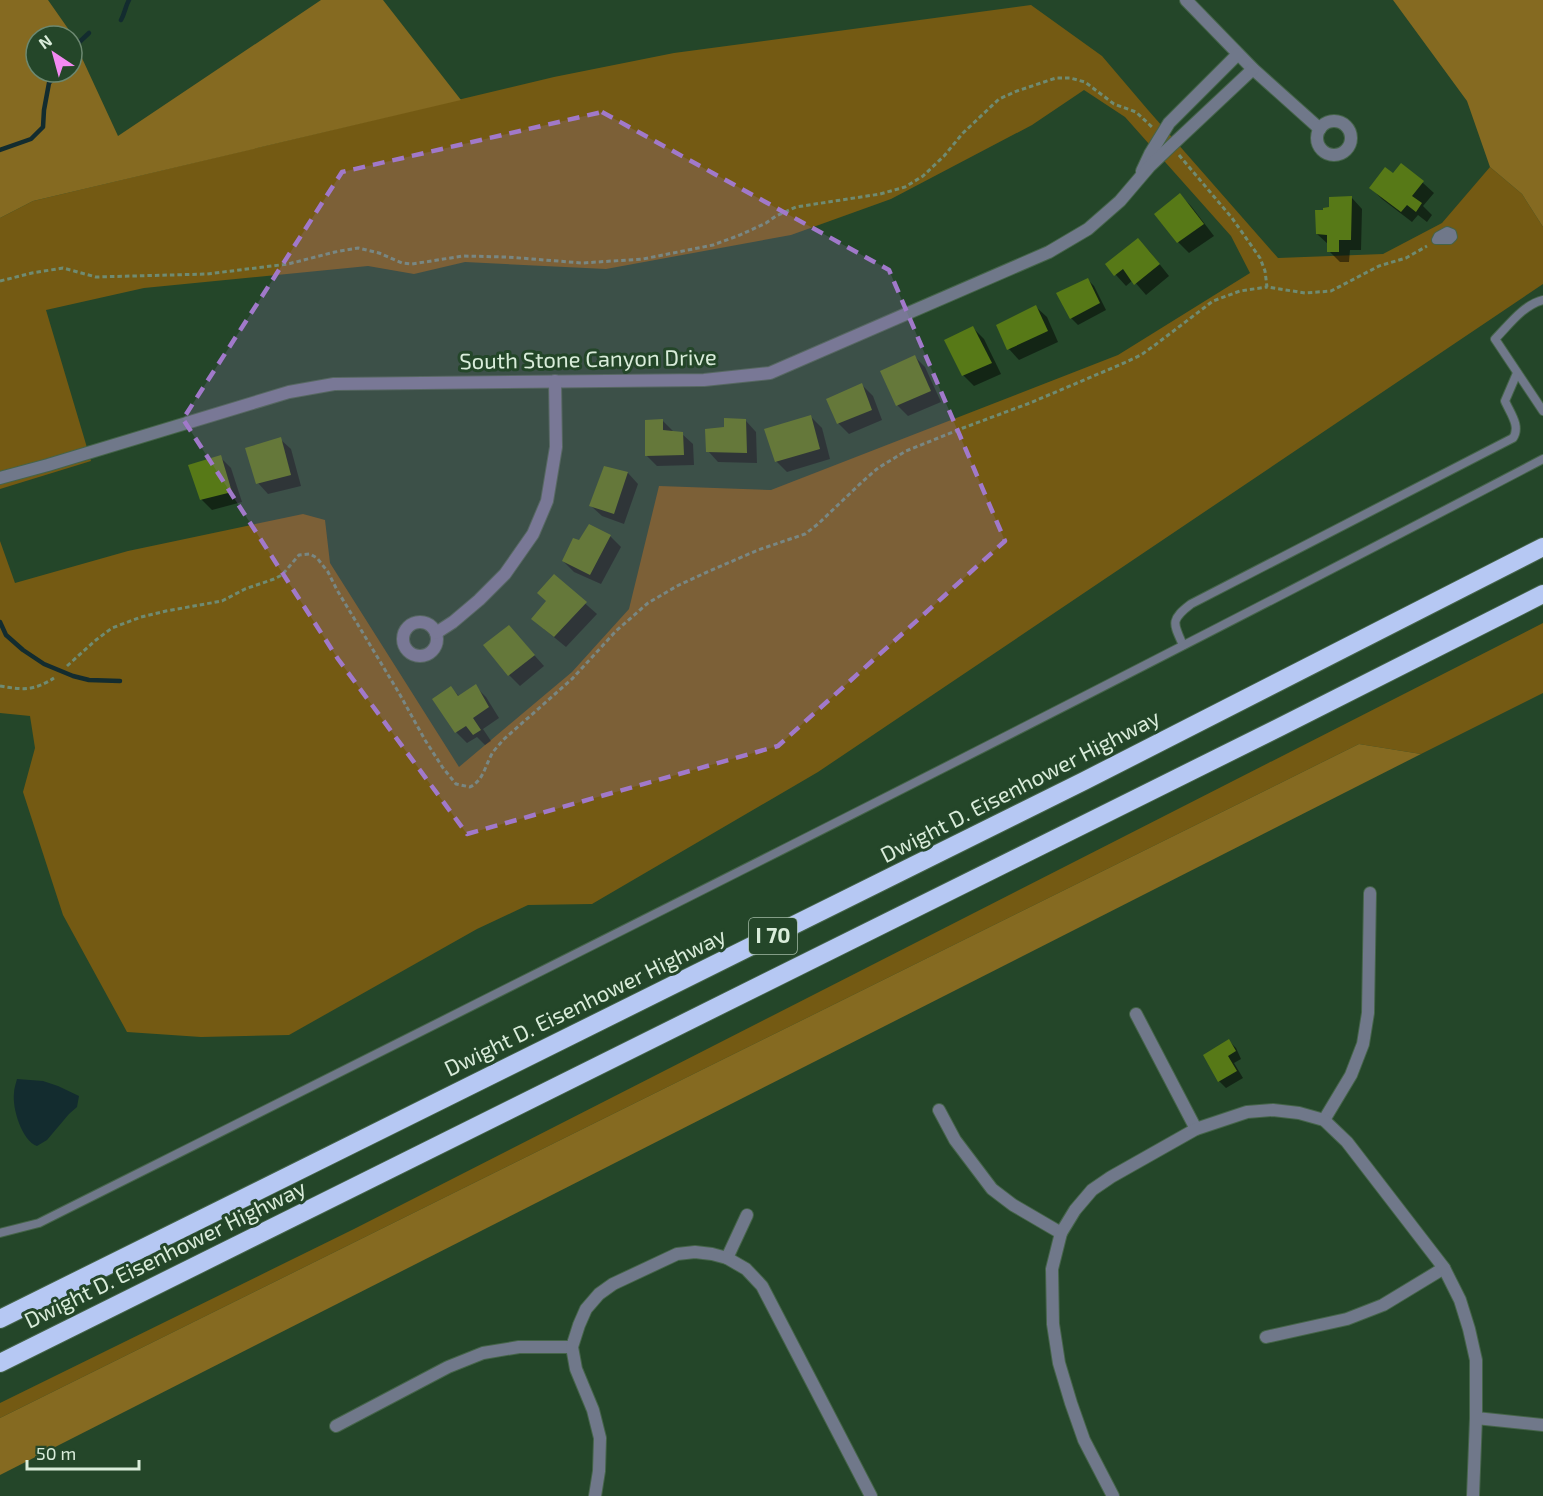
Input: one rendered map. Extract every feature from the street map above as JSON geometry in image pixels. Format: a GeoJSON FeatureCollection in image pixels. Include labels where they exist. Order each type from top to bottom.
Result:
{"type":"FeatureCollection","features":[{"type":"Feature","properties":{"kind":"highway","name":"Dwight D. Eisenhower Highway"},"geometry":{"type":"LineString","coordinates":[[0,1319],[1084,781],[1543,547]]}},
{"type":"Feature","properties":{"kind":"highway","name":"Dwight D. Eisenhower Highway"},"geometry":{"type":"LineString","coordinates":[[0,1363],[1259,738],[1543,594]]}},
{"type":"Feature","properties":{"kind":"street"},"geometry":{"type":"LineString","coordinates":[[1186,0],[1253,69],[1320,129]]}},
{"type":"Feature","properties":{"kind":"street","name":"South Stone Canyon Drive"},"geometry":{"type":"LineString","coordinates":[[1138,180],[1150,154],[1169,123],[1238,54]]}},
{"type":"Feature","properties":{"kind":"street","name":"South Stone Canyon Drive"},"geometry":{"type":"LineString","coordinates":[[0,478],[289,392],[334,384],[704,380],[770,373],[1049,252],[1088,229],[1120,201],[1176,141],[1253,69]]}},
{"type":"Feature","properties":{"kind":"street"},"geometry":{"type":"LineString","coordinates":[[436,633],[479,600],[505,574],[534,534],[547,501],[556,447],[555,381]]}},
{"type":"Feature","properties":{"kind":"street"},"geometry":{"type":"LineString","coordinates":[[1324,1120],[1351,1075],[1363,1044],[1368,1013],[1371,893]]}},
{"type":"Feature","properties":{"kind":"street"},"geometry":{"type":"LineString","coordinates":[[1136,1014],[1196,1129]]}},
{"type":"Feature","properties":{"kind":"street"},"geometry":{"type":"LineString","coordinates":[[939,1110],[955,1140],[992,1189],[1013,1205],[1061,1233]]}},
{"type":"Feature","properties":{"kind":"street"},"geometry":{"type":"LineString","coordinates":[[1113,1496],[1084,1440],[1059,1362],[1053,1324],[1052,1269],[1061,1233],[1092,1190],[1112,1177],[1196,1129],[1247,1112],[1273,1110],[1299,1113],[1324,1120],[1347,1142],[1444,1269],[1460,1300],[1476,1360],[1473,1496]]}},
{"type":"Feature","properties":{"kind":"street"},"geometry":{"type":"LineString","coordinates":[[727,1258],[747,1215]]}},
{"type":"Feature","properties":{"kind":"street"},"geometry":{"type":"LineString","coordinates":[[595,1496],[599,1472],[600,1438],[593,1410],[576,1370],[572,1347],[579,1325],[586,1309],[599,1294],[613,1284],[676,1254],[695,1252],[727,1258],[746,1269],[762,1286],[871,1496]]}},
{"type":"Feature","properties":{"kind":"street"},"geometry":{"type":"LineString","coordinates":[[1266,1337],[1347,1319],[1383,1305],[1444,1269]]}},
{"type":"Feature","properties":{"kind":"street"},"geometry":{"type":"LineString","coordinates":[[336,1426],[448,1367],[483,1353],[519,1347],[572,1347]]}},
{"type":"Feature","properties":{"kind":"street"},"geometry":{"type":"LineString","coordinates":[[1476,1418],[1543,1425]]}},
{"type":"Feature","properties":{"kind":"lane"},"geometry":{"type":"LineString","coordinates":[[1543,300],[1522,312],[1496,339],[1543,411]]}},
{"type":"Feature","properties":{"kind":"lane"},"geometry":{"type":"LineString","coordinates":[[1183,645],[1176,629],[1175,619],[1191,604],[1513,438],[1516,427],[1505,401],[1517,373]]}},
{"type":"Feature","properties":{"kind":"lane"},"geometry":{"type":"LineString","coordinates":[[0,1233],[39,1223],[424,1030],[1183,645],[1543,459]]}},
{"type":"Feature","properties":{"kind":"path"},"geometry":{"type":"LineString","coordinates":[[0,281],[63,268],[96,277],[207,273],[288,264],[358,248],[379,253],[402,263],[412,264],[463,256],[582,263],[642,259],[672,254],[740,236],[796,207],[880,194],[905,187],[923,176],[937,163],[963,133],[999,99],[1056,78],[1070,78],[1085,82],[1114,104],[1136,112],[1156,130]]}},
{"type":"Feature","properties":{"kind":"path"},"geometry":{"type":"LineString","coordinates":[[1175,152],[1233,218],[1260,258],[1265,271],[1267,287]]}},
{"type":"Feature","properties":{"kind":"path"},"geometry":{"type":"LineString","coordinates":[[67,666],[96,640],[118,625],[166,611],[222,601],[245,589],[282,575],[299,555],[310,554],[317,558],[328,572],[443,768],[456,784],[470,787],[477,784],[494,751],[503,740],[572,679],[616,631],[648,603],[705,573],[758,550],[805,534],[878,468],[906,451],[1030,404],[1124,363],[1148,350],[1214,301],[1227,295],[1267,287],[1305,293],[1331,291],[1379,267],[1406,258],[1436,240]]}},
{"type":"Feature","properties":{"kind":"path"},"geometry":{"type":"LineString","coordinates":[[0,686],[18,689],[37,688],[54,678]]}},
{"type":"Feature","properties":{"kind":"highlighted area"},"geometry":{"type":"Polygon","coordinates":[[[602,112],[889,270],[1005,541],[778,746],[467,834],[338,659],[183,419],[342,172],[602,112]]]}},
{"type":"Feature","properties":{"kind":"shaded area"},"geometry":{"type":"Polygon","coordinates":[[[0,0],[48,0],[65,24],[24,24],[24,84],[84,84],[84,62],[118,136],[321,0],[383,0],[461,100],[33,201],[0,218],[0,0]]]}},
{"type":"Feature","properties":{"kind":"shaded area"},"geometry":{"type":"Polygon","coordinates":[[[1393,0],[1543,0],[1543,227],[1522,194],[1490,167],[1467,101],[1393,0]]]}},
{"type":"Feature","properties":{"kind":"shaded area"},"geometry":{"type":"Polygon","coordinates":[[[1031,5],[1102,56],[1278,258],[1383,254],[1442,223],[1490,167],[1522,194],[1543,227],[1543,284],[818,772],[592,904],[528,905],[477,929],[289,1035],[201,1037],[127,1032],[63,915],[23,792],[35,748],[30,716],[0,713],[0,541],[15,583],[128,551],[303,514],[325,520],[330,563],[459,767],[572,672],[629,609],[659,486],[771,490],[1118,355],[1250,273],[1231,236],[1125,117],[1084,90],[1032,125],[891,199],[791,235],[606,269],[465,262],[414,274],[368,266],[144,288],[46,310],[91,461],[0,489],[0,218],[33,201],[554,77],[674,53],[1031,5]]]}},
{"type":"Feature","properties":{"kind":"shaded area"},"geometry":{"type":"Polygon","coordinates":[[[1543,623],[1543,693],[1421,754],[1359,744],[0,1418],[0,1403],[354,1229],[1543,623]]]}},
{"type":"Feature","properties":{"kind":"shaded area"},"geometry":{"type":"Polygon","coordinates":[[[1359,744],[1421,754],[0,1475],[0,1418],[1359,744]]]}},
{"type":"Feature","properties":{"kind":"water"},"geometry":{"type":"Polygon","coordinates":[[[17,1079],[43,1081],[79,1096],[77,1107],[47,1140],[37,1146],[27,1138],[16,1115],[14,1089],[17,1079]]]}},
{"type":"Feature","properties":{"kind":"building"},"geometry":{"type":"Polygon","coordinates":[[[1401,163],[1424,181],[1412,196],[1422,203],[1416,212],[1407,205],[1401,212],[1369,188],[1385,167],[1393,173],[1401,163]]]}},
{"type":"Feature","properties":{"kind":"building"},"geometry":{"type":"Polygon","coordinates":[[[1180,193],[1204,224],[1177,243],[1154,214],[1180,193]]]}},
{"type":"Feature","properties":{"kind":"building"},"geometry":{"type":"Polygon","coordinates":[[[1352,196],[1351,240],[1339,240],[1339,252],[1327,252],[1327,235],[1316,234],[1315,210],[1329,207],[1329,197],[1352,196]]]}},
{"type":"Feature","properties":{"kind":"building"},"geometry":{"type":"Polygon","coordinates":[[[1138,238],[1160,264],[1134,285],[1123,269],[1114,276],[1105,264],[1138,238]]]}},
{"type":"Feature","properties":{"kind":"building"},"geometry":{"type":"Polygon","coordinates":[[[1088,278],[1100,303],[1070,319],[1056,293],[1088,278]]]}},
{"type":"Feature","properties":{"kind":"building"},"geometry":{"type":"Polygon","coordinates":[[[1036,305],[1048,331],[1007,350],[996,325],[1036,305]]]}},
{"type":"Feature","properties":{"kind":"building"},"geometry":{"type":"Polygon","coordinates":[[[973,326],[992,363],[962,376],[944,340],[973,326]]]}},
{"type":"Feature","properties":{"kind":"building"},"geometry":{"type":"Polygon","coordinates":[[[915,355],[931,391],[896,406],[880,371],[915,355]]]}},
{"type":"Feature","properties":{"kind":"building"},"geometry":{"type":"Polygon","coordinates":[[[862,383],[872,410],[837,424],[826,399],[862,383]]]}},
{"type":"Feature","properties":{"kind":"building"},"geometry":{"type":"Polygon","coordinates":[[[811,415],[820,449],[775,462],[764,429],[811,415]]]}},
{"type":"Feature","properties":{"kind":"building"},"geometry":{"type":"Polygon","coordinates":[[[724,418],[746,419],[747,453],[706,452],[705,429],[724,427],[724,418]]]}},
{"type":"Feature","properties":{"kind":"building"},"geometry":{"type":"Polygon","coordinates":[[[663,419],[663,430],[683,432],[684,455],[645,456],[645,420],[663,419]]]}},
{"type":"Feature","properties":{"kind":"building"},"geometry":{"type":"Polygon","coordinates":[[[281,437],[291,475],[256,484],[245,448],[281,437]]]}},
{"type":"Feature","properties":{"kind":"building"},"geometry":{"type":"Polygon","coordinates":[[[221,455],[232,492],[200,500],[188,465],[221,455]]]}},
{"type":"Feature","properties":{"kind":"building"},"geometry":{"type":"Polygon","coordinates":[[[604,466],[628,472],[614,514],[589,506],[604,466]]]}},
{"type":"Feature","properties":{"kind":"building"},"geometry":{"type":"Polygon","coordinates":[[[589,524],[611,535],[590,575],[562,561],[573,538],[579,540],[589,524]]]}},
{"type":"Feature","properties":{"kind":"building"},"geometry":{"type":"Polygon","coordinates":[[[554,574],[587,602],[554,637],[531,619],[546,601],[537,593],[554,574]]]}},
{"type":"Feature","properties":{"kind":"building"},"geometry":{"type":"Polygon","coordinates":[[[509,625],[535,655],[508,676],[483,645],[509,625]]]}},
{"type":"Feature","properties":{"kind":"building"},"geometry":{"type":"Polygon","coordinates":[[[476,684],[489,707],[473,718],[481,730],[473,735],[466,726],[455,733],[432,699],[451,686],[458,696],[476,684]]]}},
{"type":"Feature","properties":{"kind":"building"},"geometry":{"type":"Polygon","coordinates":[[[1229,1039],[1236,1051],[1228,1056],[1237,1071],[1218,1082],[1203,1055],[1229,1039]]]}},
{"type":"Feature","properties":{"kind":"waterway"},"geometry":{"type":"LineString","coordinates":[[121,20],[129,0]]}},
{"type":"Feature","properties":{"kind":"waterway"},"geometry":{"type":"LineString","coordinates":[[84,38],[89,33]]}},
{"type":"Feature","properties":{"kind":"waterway"},"geometry":{"type":"LineString","coordinates":[[0,150],[31,139],[43,127],[49,84]]}},
{"type":"Feature","properties":{"kind":"waterway"},"geometry":{"type":"LineString","coordinates":[[0,622],[6,635],[44,664],[89,680],[120,681]]}}]}
